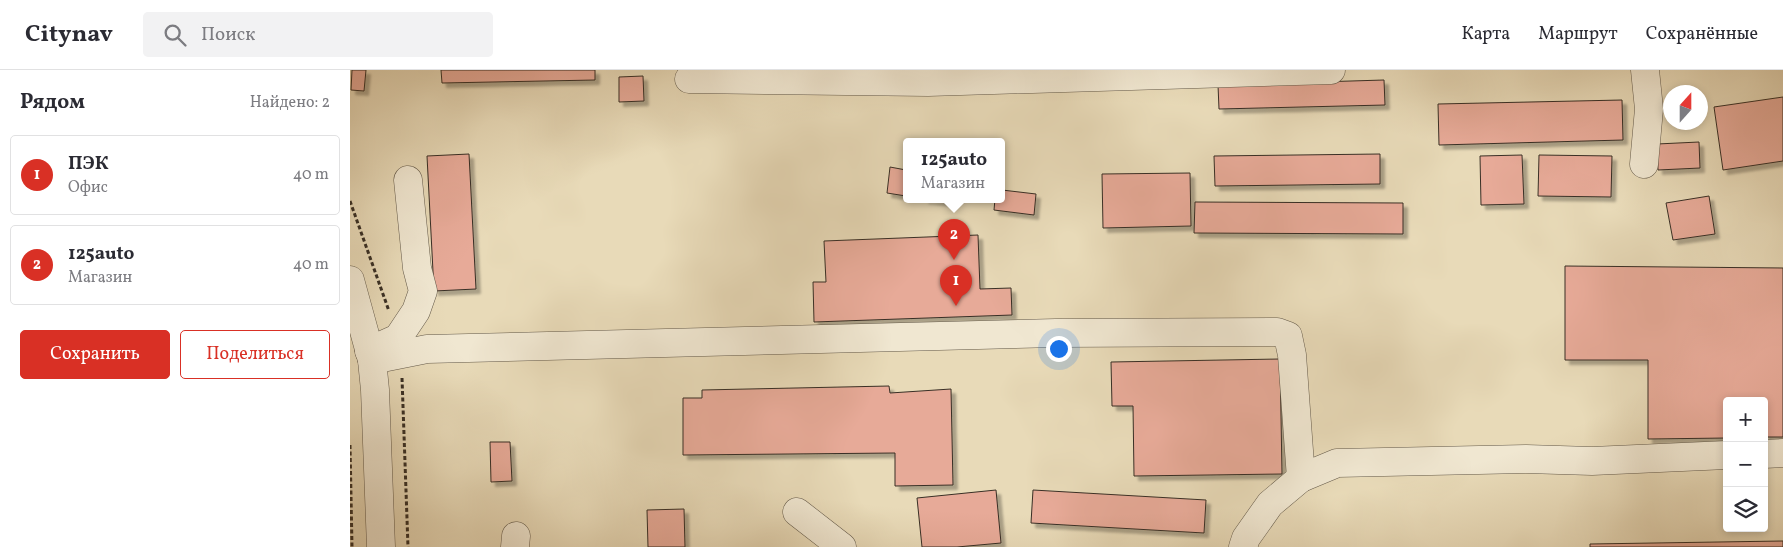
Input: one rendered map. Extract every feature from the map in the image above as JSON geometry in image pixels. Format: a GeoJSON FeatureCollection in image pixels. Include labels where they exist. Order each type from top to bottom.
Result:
{"type":"FeatureCollection","features":[{"type":"Feature","properties":{"kind":"lane"},"geometry":{"type":"LineString","coordinates":[[689,79],[928,82],[1331,70]]}},
{"type":"Feature","properties":{"kind":"lane"},"geometry":{"type":"LineString","coordinates":[[1644,164],[1650,109],[1645,70]]}},
{"type":"Feature","properties":{"kind":"lane"},"geometry":{"type":"LineString","coordinates":[[371,356],[398,338],[416,311],[423,291],[417,268],[408,180]]}},
{"type":"Feature","properties":{"kind":"lane"},"geometry":{"type":"LineString","coordinates":[[350,280],[371,356],[375,390],[381,547]]}},
{"type":"Feature","properties":{"kind":"lane"},"geometry":{"type":"LineString","coordinates":[[371,356],[427,348],[1056,332],[1277,332],[1288,336],[1292,355],[1301,478]]}},
{"type":"Feature","properties":{"kind":"lane"},"geometry":{"type":"LineString","coordinates":[[1768,454],[1783,453]]}},
{"type":"Feature","properties":{"kind":"lane"},"geometry":{"type":"LineString","coordinates":[[1243,547],[1246,538],[1270,504],[1301,478],[1337,463],[1526,459],[1592,461],[1723,455]]}},
{"type":"Feature","properties":{"kind":"lane"},"geometry":{"type":"LineString","coordinates":[[797,512],[842,547]]}},
{"type":"Feature","properties":{"kind":"path"},"geometry":{"type":"LineString","coordinates":[[350,445],[352,547]]}},
{"type":"Feature","properties":{"kind":"building"},"geometry":{"type":"Polygon","coordinates":[[[352,70],[366,70],[364,91],[351,90],[352,70]]]}},
{"type":"Feature","properties":{"kind":"building"},"geometry":{"type":"Polygon","coordinates":[[[441,70],[595,70],[595,80],[442,83],[441,70]]]}},
{"type":"Feature","properties":{"kind":"building"},"geometry":{"type":"Polygon","coordinates":[[[643,76],[644,101],[619,102],[619,77],[643,76]]]}},
{"type":"Feature","properties":{"kind":"building"},"geometry":{"type":"Polygon","coordinates":[[[1384,80],[1385,105],[1219,109],[1218,85],[1384,80]]]}},
{"type":"Feature","properties":{"kind":"building"},"geometry":{"type":"Polygon","coordinates":[[[1783,97],[1783,161],[1723,170],[1714,107],[1783,97]]]}},
{"type":"Feature","properties":{"kind":"building"},"geometry":{"type":"Polygon","coordinates":[[[1622,100],[1623,140],[1439,145],[1438,104],[1622,100]]]}},
{"type":"Feature","properties":{"kind":"building"},"geometry":{"type":"Polygon","coordinates":[[[1699,142],[1700,168],[1658,170],[1657,144],[1699,142]]]}},
{"type":"Feature","properties":{"kind":"building"},"geometry":{"type":"Polygon","coordinates":[[[469,154],[476,289],[434,291],[427,156],[469,154]]]}},
{"type":"Feature","properties":{"kind":"building"},"geometry":{"type":"Polygon","coordinates":[[[1380,154],[1380,184],[1215,186],[1214,156],[1380,154]]]}},
{"type":"Feature","properties":{"kind":"building"},"geometry":{"type":"Polygon","coordinates":[[[1522,155],[1524,204],[1481,205],[1480,156],[1522,155]]]}},
{"type":"Feature","properties":{"kind":"building"},"geometry":{"type":"Polygon","coordinates":[[[1539,155],[1612,156],[1611,197],[1538,196],[1539,155]]]}},
{"type":"Feature","properties":{"kind":"building"},"geometry":{"type":"Polygon","coordinates":[[[890,167],[903,169],[903,196],[887,193],[890,167]]]}},
{"type":"Feature","properties":{"kind":"building"},"geometry":{"type":"Polygon","coordinates":[[[1190,173],[1191,226],[1103,228],[1102,174],[1190,173]]]}},
{"type":"Feature","properties":{"kind":"building"},"geometry":{"type":"Polygon","coordinates":[[[1005,190],[1036,194],[1034,215],[994,210],[995,203],[1005,203],[1005,190]]]}},
{"type":"Feature","properties":{"kind":"building"},"geometry":{"type":"Polygon","coordinates":[[[1709,196],[1715,234],[1673,240],[1666,203],[1709,196]]]}},
{"type":"Feature","properties":{"kind":"building"},"geometry":{"type":"Polygon","coordinates":[[[1195,202],[1403,203],[1403,234],[1194,233],[1195,202]]]}},
{"type":"Feature","properties":{"kind":"building"},"geometry":{"type":"Polygon","coordinates":[[[978,235],[980,289],[1011,288],[1012,315],[814,322],[813,282],[826,282],[824,241],[978,235]]]}},
{"type":"Feature","properties":{"kind":"building"},"geometry":{"type":"Polygon","coordinates":[[[1565,266],[1783,268],[1783,437],[1768,437],[1768,397],[1723,397],[1723,438],[1648,439],[1648,360],[1565,360],[1565,266]]]}},
{"type":"Feature","properties":{"kind":"building"},"geometry":{"type":"Polygon","coordinates":[[[1280,359],[1282,474],[1134,476],[1133,406],[1112,406],[1111,362],[1280,359]]]}},
{"type":"Feature","properties":{"kind":"building"},"geometry":{"type":"Polygon","coordinates":[[[889,386],[890,393],[951,389],[953,485],[895,486],[895,453],[683,455],[683,398],[702,398],[702,390],[889,386]]]}},
{"type":"Feature","properties":{"kind":"building"},"geometry":{"type":"Polygon","coordinates":[[[490,442],[510,442],[512,481],[491,482],[490,442]]]}},
{"type":"Feature","properties":{"kind":"building"},"geometry":{"type":"Polygon","coordinates":[[[996,490],[1001,543],[957,547],[922,547],[917,498],[996,490]]]}},
{"type":"Feature","properties":{"kind":"building"},"geometry":{"type":"Polygon","coordinates":[[[1033,490],[1206,500],[1204,533],[1031,523],[1033,490]]]}},
{"type":"Feature","properties":{"kind":"building"},"geometry":{"type":"Polygon","coordinates":[[[684,509],[685,547],[648,547],[647,510],[684,509]]]}},
{"type":"Feature","properties":{"kind":"building"},"geometry":{"type":"Polygon","coordinates":[[[1783,541],[1783,547],[1590,547],[1590,544],[1783,541]]]}},
{"type":"Feature","properties":{"kind":"place","name":"125auto"},"geometry":{"type":"Point","coordinates":[954,260]}},
{"type":"Feature","properties":{"kind":"place","name":"ПЭК"},"geometry":{"type":"Point","coordinates":[956,306]}}]}
